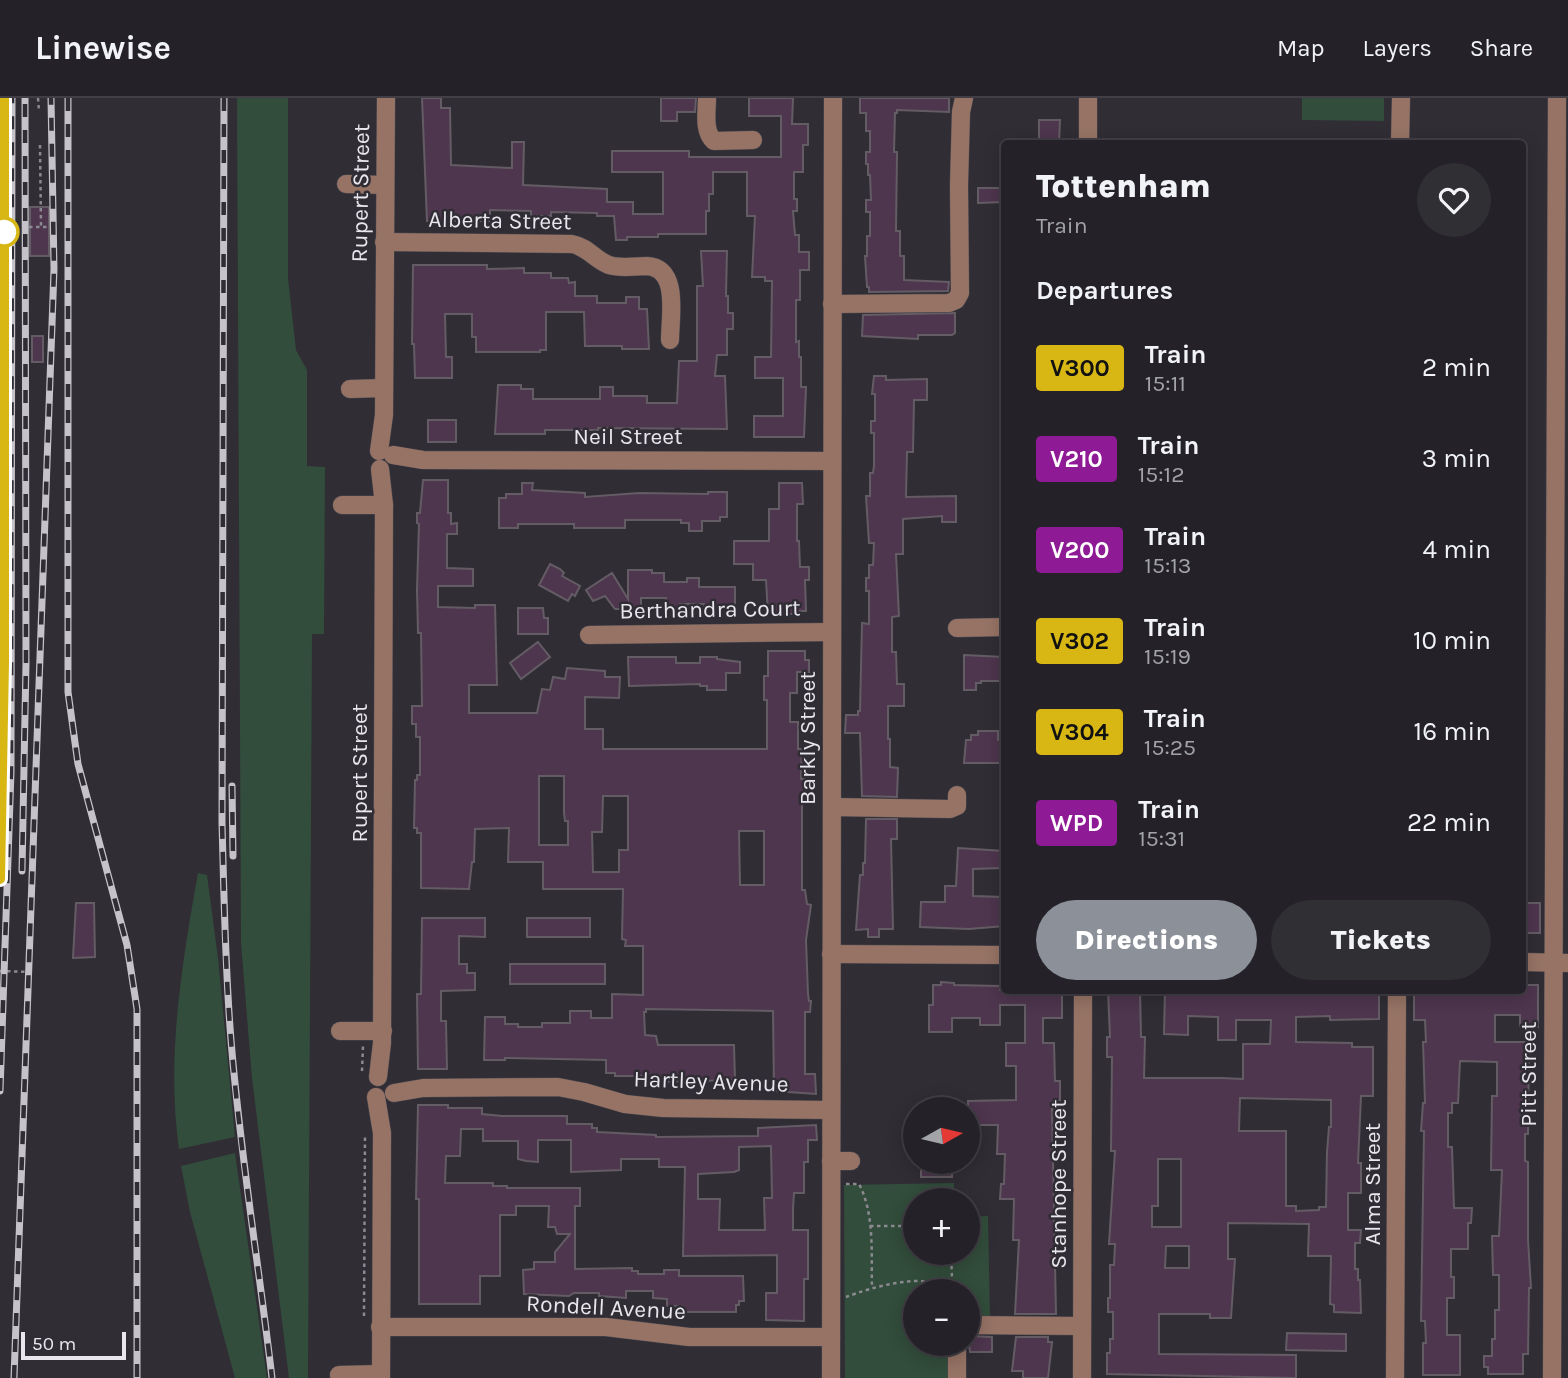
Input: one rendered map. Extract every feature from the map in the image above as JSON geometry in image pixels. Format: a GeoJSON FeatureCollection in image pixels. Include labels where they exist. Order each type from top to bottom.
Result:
{"type":"FeatureCollection","features":[{"type":"Feature","properties":{"kind":"street","name":"Rupert Street"},"geometry":{"type":"LineString","coordinates":[[381,1376],[382,1133],[386,1087],[382,1037],[384,504],[387,460],[384,415],[386,98]]}},
{"type":"Feature","properties":{"kind":"street"},"geometry":{"type":"LineString","coordinates":[[707,98],[707,127],[710,137],[715,141],[753,140]]}},
{"type":"Feature","properties":{"kind":"street","name":"Barkly Street"},"geometry":{"type":"LineString","coordinates":[[831,1378],[833,98]]}},
{"type":"Feature","properties":{"kind":"street"},"geometry":{"type":"LineString","coordinates":[[832,304],[948,303],[957,300],[960,293],[959,185],[961,112],[964,98]]}},
{"type":"Feature","properties":{"kind":"street"},"geometry":{"type":"LineString","coordinates":[[1087,140],[1088,98]]}},
{"type":"Feature","properties":{"kind":"street"},"geometry":{"type":"LineString","coordinates":[[1401,98],[1401,140]]}},
{"type":"Feature","properties":{"kind":"street","name":"Pitt Street"},"geometry":{"type":"LineString","coordinates":[[1552,1378],[1561,962],[1557,98]]}},
{"type":"Feature","properties":{"kind":"street"},"geometry":{"type":"LineString","coordinates":[[346,184],[385,184]]}},
{"type":"Feature","properties":{"kind":"street","name":"Alberta Street"},"geometry":{"type":"LineString","coordinates":[[384,242],[572,244],[589,250],[608,264],[656,268],[663,271],[670,285],[670,340]]}},
{"type":"Feature","properties":{"kind":"street"},"geometry":{"type":"LineString","coordinates":[[350,389],[384,388]]}},
{"type":"Feature","properties":{"kind":"street","name":"Neil Street"},"geometry":{"type":"LineString","coordinates":[[387,460],[832,461]]}},
{"type":"Feature","properties":{"kind":"street"},"geometry":{"type":"LineString","coordinates":[[342,505],[384,504]]}},
{"type":"Feature","properties":{"kind":"street"},"geometry":{"type":"LineString","coordinates":[[957,628],[1001,627]]}},
{"type":"Feature","properties":{"kind":"street","name":"Berthandra Court"},"geometry":{"type":"LineString","coordinates":[[589,635],[832,632]]}},
{"type":"Feature","properties":{"kind":"street"},"geometry":{"type":"LineString","coordinates":[[832,807],[950,809],[957,806],[957,795]]}},
{"type":"Feature","properties":{"kind":"street"},"geometry":{"type":"LineString","coordinates":[[831,954],[1001,955]]}},
{"type":"Feature","properties":{"kind":"street"},"geometry":{"type":"LineString","coordinates":[[1526,962],[1561,962]]}},
{"type":"Feature","properties":{"kind":"street","name":"Stanhope Street"},"geometry":{"type":"LineString","coordinates":[[1082,1378],[1083,994]]}},
{"type":"Feature","properties":{"kind":"street","name":"Alma Street"},"geometry":{"type":"LineString","coordinates":[[1395,1378],[1397,994]]}},
{"type":"Feature","properties":{"kind":"street"},"geometry":{"type":"LineString","coordinates":[[340,1031],[382,1037]]}},
{"type":"Feature","properties":{"kind":"street","name":"Hartley Avenue"},"geometry":{"type":"LineString","coordinates":[[386,1087],[558,1087],[625,1104],[663,1108],[831,1110]]}},
{"type":"Feature","properties":{"kind":"street"},"geometry":{"type":"LineString","coordinates":[[831,1161],[851,1160]]}},
{"type":"Feature","properties":{"kind":"street"},"geometry":{"type":"LineString","coordinates":[[980,1325],[1082,1326]]}},
{"type":"Feature","properties":{"kind":"street","name":"Rondell Avenue"},"geometry":{"type":"LineString","coordinates":[[380,1327],[606,1327],[689,1337],[831,1337]]}},
{"type":"Feature","properties":{"kind":"street"},"geometry":{"type":"LineString","coordinates":[[957,1356],[957,1378]]}},
{"type":"Feature","properties":{"kind":"street"},"geometry":{"type":"LineString","coordinates":[[339,1375],[381,1376]]}},
{"type":"Feature","properties":{"kind":"path"},"geometry":{"type":"LineString","coordinates":[[38,98],[39,111]]}},
{"type":"Feature","properties":{"kind":"path"},"geometry":{"type":"LineString","coordinates":[[40,145],[41,227]]}},
{"type":"Feature","properties":{"kind":"path"},"geometry":{"type":"LineString","coordinates":[[29,227],[51,227]]}},
{"type":"Feature","properties":{"kind":"path"},"geometry":{"type":"LineString","coordinates":[[0,971],[29,972]]}},
{"type":"Feature","properties":{"kind":"path"},"geometry":{"type":"LineString","coordinates":[[846,1184],[860,1186],[870,1226],[872,1288]]}},
{"type":"Feature","properties":{"kind":"path"},"geometry":{"type":"LineString","coordinates":[[870,1226],[903,1226]]}},
{"type":"Feature","properties":{"kind":"path"},"geometry":{"type":"LineString","coordinates":[[846,1297],[872,1288],[903,1283]]}},
{"type":"Feature","properties":{"kind":"green space"},"geometry":{"type":"Polygon","coordinates":[[[237,98],[288,98],[288,278],[296,350],[307,370],[307,466],[325,467],[324,634],[312,634],[308,1378],[289,1378],[252,1078],[241,943],[237,98]]]}},
{"type":"Feature","properties":{"kind":"green space"},"geometry":{"type":"Polygon","coordinates":[[[1302,98],[1384,98],[1384,121],[1302,120],[1302,98]]]}},
{"type":"Feature","properties":{"kind":"green space"},"geometry":{"type":"Polygon","coordinates":[[[198,873],[207,875],[218,958],[235,1137],[179,1149],[175,1114],[175,1045],[186,941],[198,873]]]}},
{"type":"Feature","properties":{"kind":"green space"},"geometry":{"type":"Polygon","coordinates":[[[235,1153],[267,1378],[235,1378],[190,1212],[181,1166],[235,1153]]]}},
{"type":"Feature","properties":{"kind":"green space"},"geometry":{"type":"Polygon","coordinates":[[[954,1183],[954,1188],[903,1188],[903,1265],[980,1265],[980,1216],[988,1216],[990,1318],[980,1318],[980,1279],[903,1279],[903,1356],[954,1356],[953,1378],[845,1378],[844,1185],[954,1183]]]}},
{"type":"Feature","properties":{"kind":"building"},"geometry":{"type":"Polygon","coordinates":[[[422,98],[441,98],[441,108],[450,108],[451,165],[512,168],[512,142],[524,142],[523,185],[607,189],[607,202],[633,202],[633,214],[663,214],[663,172],[612,172],[612,151],[689,151],[689,157],[781,157],[781,116],[749,116],[749,98],[793,98],[792,124],[808,124],[808,145],[803,145],[803,172],[794,172],[797,211],[793,211],[795,235],[799,235],[799,252],[809,252],[809,270],[800,270],[800,300],[796,300],[796,342],[799,341],[801,357],[801,387],[806,387],[804,437],[754,437],[754,416],[783,416],[783,378],[755,378],[755,357],[771,357],[772,281],[765,281],[765,277],[752,277],[755,216],[747,216],[747,172],[713,172],[713,194],[709,194],[709,211],[706,211],[706,234],[658,234],[658,237],[627,237],[627,240],[616,240],[614,216],[597,216],[597,213],[551,212],[551,216],[531,216],[531,211],[490,210],[490,221],[427,221],[422,98]]]}},
{"type":"Feature","properties":{"kind":"building"},"geometry":{"type":"Polygon","coordinates":[[[661,98],[696,98],[695,112],[677,112],[677,121],[661,121],[661,98]]]}},
{"type":"Feature","properties":{"kind":"building"},"geometry":{"type":"Polygon","coordinates":[[[860,98],[949,98],[949,112],[897,110],[894,152],[897,152],[896,231],[900,231],[904,280],[949,282],[948,291],[869,292],[865,256],[867,236],[870,236],[870,212],[866,212],[866,200],[871,200],[870,175],[866,152],[870,152],[870,131],[866,131],[866,113],[860,113],[860,98]]]}},
{"type":"Feature","properties":{"kind":"building"},"geometry":{"type":"Polygon","coordinates":[[[1039,120],[1060,120],[1059,140],[1039,140],[1039,120]]]}},
{"type":"Feature","properties":{"kind":"building"},"geometry":{"type":"Polygon","coordinates":[[[978,188],[1001,188],[1001,202],[978,203],[978,188]]]}},
{"type":"Feature","properties":{"kind":"building"},"geometry":{"type":"Polygon","coordinates":[[[30,207],[49,207],[49,256],[30,256],[30,207]]]}},
{"type":"Feature","properties":{"kind":"building"},"geometry":{"type":"Polygon","coordinates":[[[701,251],[727,251],[726,296],[728,313],[733,313],[733,329],[727,329],[727,355],[717,355],[715,376],[725,376],[727,429],[598,428],[545,430],[545,434],[495,434],[498,385],[521,385],[521,389],[533,389],[533,399],[600,399],[600,387],[613,387],[613,396],[647,396],[647,403],[677,403],[679,361],[697,361],[697,286],[703,286],[701,251]]]}},
{"type":"Feature","properties":{"kind":"building"},"geometry":{"type":"Polygon","coordinates":[[[413,265],[524,268],[524,273],[551,273],[551,278],[568,278],[569,283],[575,282],[575,296],[597,296],[597,303],[626,303],[626,297],[639,297],[639,309],[647,309],[649,349],[585,346],[584,312],[546,312],[546,350],[476,352],[476,337],[472,337],[472,314],[445,314],[446,357],[452,357],[452,378],[415,378],[412,344],[413,265]]]}},
{"type":"Feature","properties":{"kind":"building"},"geometry":{"type":"Polygon","coordinates":[[[955,313],[955,333],[952,335],[918,335],[918,339],[862,336],[863,315],[955,313]]]}},
{"type":"Feature","properties":{"kind":"building"},"geometry":{"type":"Polygon","coordinates":[[[32,336],[43,336],[43,362],[32,362],[32,336]]]}},
{"type":"Feature","properties":{"kind":"building"},"geometry":{"type":"Polygon","coordinates":[[[874,376],[886,376],[886,380],[927,379],[927,400],[914,400],[913,452],[907,452],[906,497],[956,496],[956,522],[942,522],[942,516],[903,519],[903,554],[896,554],[899,616],[892,617],[892,652],[896,652],[897,684],[904,684],[904,706],[888,706],[888,739],[890,767],[898,768],[897,797],[862,796],[860,733],[845,733],[846,715],[858,715],[860,711],[862,623],[869,624],[869,591],[866,591],[866,578],[869,578],[869,565],[873,565],[874,543],[869,543],[866,496],[870,496],[870,473],[873,473],[874,466],[874,433],[871,433],[871,421],[875,421],[875,394],[872,394],[874,376]]]}},
{"type":"Feature","properties":{"kind":"building"},"geometry":{"type":"Polygon","coordinates":[[[428,420],[456,420],[456,442],[428,442],[428,420]]]}},
{"type":"Feature","properties":{"kind":"building"},"geometry":{"type":"Polygon","coordinates":[[[423,480],[448,480],[448,513],[451,513],[451,524],[457,523],[457,534],[447,534],[447,568],[473,569],[473,586],[438,586],[438,607],[475,608],[475,605],[495,605],[497,685],[469,685],[469,713],[537,713],[542,689],[550,690],[553,677],[565,679],[567,668],[605,671],[605,677],[620,677],[619,698],[585,697],[585,729],[603,729],[603,749],[767,749],[764,676],[768,676],[768,651],[805,651],[805,660],[809,660],[809,672],[797,672],[797,693],[790,693],[790,722],[798,722],[798,749],[802,749],[801,779],[809,779],[809,799],[802,799],[802,890],[805,890],[807,904],[811,905],[806,940],[808,994],[811,1001],[810,1012],[805,1012],[805,1074],[815,1074],[816,1094],[774,1091],[773,1011],[646,1009],[644,1012],[645,1035],[656,1036],[658,1045],[734,1045],[735,1080],[659,1082],[659,1079],[645,1079],[645,1076],[615,1076],[615,1073],[606,1073],[606,1060],[484,1060],[485,1017],[505,1017],[505,1024],[518,1024],[518,1027],[542,1027],[542,1023],[570,1023],[570,1011],[591,1011],[591,1018],[612,1018],[612,994],[643,995],[643,946],[625,946],[626,940],[622,939],[623,889],[543,889],[543,862],[508,862],[509,828],[475,829],[474,862],[469,889],[421,888],[421,833],[417,833],[417,828],[414,828],[415,780],[417,775],[420,775],[420,737],[416,737],[416,724],[412,724],[412,706],[422,706],[421,633],[418,633],[417,590],[417,513],[420,513],[423,480]],[[539,776],[539,845],[568,845],[568,821],[565,821],[564,813],[564,776],[539,776]],[[603,796],[602,832],[592,832],[593,872],[619,872],[619,850],[628,850],[628,796],[603,796]],[[739,831],[740,885],[764,885],[764,831],[739,831]]]}},
{"type":"Feature","properties":{"kind":"building"},"geometry":{"type":"Polygon","coordinates":[[[522,483],[533,483],[532,490],[585,493],[585,497],[727,492],[727,517],[720,517],[720,521],[702,521],[702,531],[689,531],[689,523],[681,523],[681,520],[625,520],[625,528],[518,524],[518,528],[499,528],[499,498],[506,498],[506,494],[522,494],[522,483]]]}},
{"type":"Feature","properties":{"kind":"building"},"geometry":{"type":"Polygon","coordinates":[[[779,483],[802,483],[803,504],[797,504],[797,541],[800,567],[809,567],[809,580],[805,580],[806,611],[796,611],[796,614],[768,614],[766,580],[753,580],[753,564],[734,564],[734,541],[769,541],[769,509],[779,509],[779,483]]]}},
{"type":"Feature","properties":{"kind":"building"},"geometry":{"type":"Polygon","coordinates":[[[550,564],[564,573],[562,576],[580,586],[575,596],[572,594],[568,601],[539,585],[550,564]]]}},
{"type":"Feature","properties":{"kind":"building"},"geometry":{"type":"Polygon","coordinates":[[[628,570],[664,573],[664,582],[687,582],[687,578],[699,578],[699,587],[735,587],[735,606],[704,608],[704,604],[680,604],[680,608],[666,608],[666,598],[641,598],[641,609],[615,609],[605,596],[593,601],[586,590],[612,573],[628,599],[628,570]]]}},
{"type":"Feature","properties":{"kind":"building"},"geometry":{"type":"Polygon","coordinates":[[[518,608],[543,608],[544,618],[548,618],[548,634],[518,634],[518,608]]]}},
{"type":"Feature","properties":{"kind":"building"},"geometry":{"type":"Polygon","coordinates":[[[538,642],[550,657],[521,679],[510,663],[538,642]]]}},
{"type":"Feature","properties":{"kind":"building"},"geometry":{"type":"Polygon","coordinates":[[[964,655],[1001,657],[1001,681],[981,681],[976,683],[976,690],[964,690],[964,655]]]}},
{"type":"Feature","properties":{"kind":"building"},"geometry":{"type":"Polygon","coordinates":[[[628,657],[676,657],[676,663],[700,663],[700,657],[717,657],[740,662],[740,673],[726,673],[726,690],[707,690],[707,686],[700,684],[629,686],[628,657]]]}},
{"type":"Feature","properties":{"kind":"building"},"geometry":{"type":"Polygon","coordinates":[[[978,731],[998,731],[998,740],[1001,740],[1001,763],[964,763],[966,740],[971,740],[971,735],[978,735],[978,731]]]}},
{"type":"Feature","properties":{"kind":"building"},"geometry":{"type":"Polygon","coordinates":[[[866,819],[897,819],[897,839],[891,839],[893,929],[879,929],[879,937],[868,937],[868,929],[856,930],[860,875],[863,875],[865,863],[866,819]]]}},
{"type":"Feature","properties":{"kind":"building"},"geometry":{"type":"Polygon","coordinates":[[[958,848],[1001,851],[1001,868],[973,869],[973,896],[1001,897],[1001,926],[969,929],[920,927],[921,902],[945,902],[945,886],[956,886],[958,848]]]}},
{"type":"Feature","properties":{"kind":"building"},"geometry":{"type":"Polygon","coordinates":[[[76,903],[94,903],[95,957],[73,958],[76,903]]]}},
{"type":"Feature","properties":{"kind":"building"},"geometry":{"type":"Polygon","coordinates":[[[1526,903],[1540,903],[1540,933],[1526,933],[1526,903]]]}},
{"type":"Feature","properties":{"kind":"building"},"geometry":{"type":"Polygon","coordinates":[[[422,918],[485,918],[485,937],[459,936],[459,964],[467,964],[467,973],[475,973],[475,990],[441,991],[441,1021],[446,1021],[447,1069],[418,1069],[417,994],[421,994],[422,918]]]}},
{"type":"Feature","properties":{"kind":"building"},"geometry":{"type":"Polygon","coordinates":[[[527,918],[590,918],[590,937],[527,937],[527,918]]]}},
{"type":"Feature","properties":{"kind":"building"},"geometry":{"type":"Polygon","coordinates":[[[510,964],[605,964],[605,984],[510,984],[510,964]]]}},
{"type":"Feature","properties":{"kind":"building"},"geometry":{"type":"Polygon","coordinates":[[[941,982],[954,985],[1000,986],[1001,994],[1062,994],[1062,1018],[1043,1018],[1043,1043],[1054,1043],[1055,1081],[1060,1081],[1060,1100],[1056,1100],[1056,1109],[1052,1109],[1056,1314],[1015,1314],[1019,1240],[1013,1240],[1014,1199],[1000,1199],[1001,1184],[1004,1184],[1005,1154],[997,1154],[998,1125],[980,1125],[980,1101],[1016,1100],[1016,1066],[1006,1066],[1006,1043],[1025,1043],[1025,1005],[1000,1005],[1000,1025],[980,1025],[980,1018],[952,1018],[952,1032],[929,1032],[929,1005],[933,1005],[933,985],[941,985],[941,982]]]}},
{"type":"Feature","properties":{"kind":"building"},"geometry":{"type":"Polygon","coordinates":[[[1526,985],[1538,985],[1538,1027],[1520,1026],[1520,1015],[1495,1015],[1495,1042],[1529,1042],[1525,1161],[1528,1162],[1531,1288],[1528,1354],[1523,1354],[1523,1374],[1488,1374],[1488,1367],[1484,1367],[1484,1356],[1492,1356],[1495,1310],[1499,1310],[1499,1275],[1493,1275],[1492,1236],[1499,1236],[1502,1170],[1491,1170],[1492,1096],[1497,1096],[1497,1062],[1460,1061],[1458,1103],[1452,1103],[1452,1113],[1448,1113],[1448,1147],[1452,1147],[1454,1208],[1472,1208],[1471,1223],[1468,1223],[1468,1249],[1451,1249],[1454,1298],[1447,1298],[1447,1335],[1460,1335],[1460,1375],[1423,1375],[1423,1343],[1426,1343],[1425,1321],[1421,1321],[1424,1131],[1421,1131],[1425,1103],[1423,1042],[1426,1042],[1425,1020],[1414,1020],[1414,994],[1526,994],[1526,985]]]}},
{"type":"Feature","properties":{"kind":"building"},"geometry":{"type":"Polygon","coordinates":[[[1108,994],[1140,994],[1141,1037],[1145,1037],[1144,1078],[1243,1079],[1243,1044],[1270,1044],[1271,1020],[1236,1020],[1236,1040],[1218,1040],[1218,1017],[1188,1016],[1188,1035],[1164,1034],[1165,994],[1379,994],[1379,1019],[1330,1020],[1330,1016],[1296,1017],[1296,1042],[1352,1043],[1352,1047],[1373,1047],[1373,1096],[1361,1096],[1358,1163],[1361,1163],[1361,1193],[1348,1193],[1348,1230],[1361,1230],[1360,1243],[1355,1243],[1355,1269],[1358,1269],[1360,1280],[1361,1313],[1334,1312],[1334,1305],[1330,1304],[1331,1256],[1308,1256],[1309,1224],[1228,1223],[1228,1259],[1235,1259],[1231,1318],[1210,1318],[1210,1314],[1159,1314],[1159,1354],[1296,1355],[1296,1378],[1107,1374],[1107,1353],[1110,1353],[1110,1339],[1113,1339],[1113,1312],[1108,1312],[1108,1298],[1110,1265],[1114,1265],[1115,1244],[1109,1244],[1115,1151],[1111,1151],[1112,1057],[1107,1057],[1107,1037],[1110,1037],[1108,994]],[[1240,1098],[1239,1131],[1286,1131],[1286,1206],[1296,1206],[1296,1211],[1326,1207],[1331,1100],[1240,1098]],[[1158,1159],[1158,1206],[1152,1206],[1152,1227],[1181,1227],[1181,1159],[1158,1159]],[[1166,1246],[1165,1268],[1189,1268],[1189,1246],[1166,1246]]]}},
{"type":"Feature","properties":{"kind":"building"},"geometry":{"type":"Polygon","coordinates":[[[418,1105],[482,1108],[482,1114],[502,1116],[567,1116],[567,1124],[592,1124],[592,1128],[597,1128],[597,1132],[656,1137],[758,1136],[758,1128],[816,1125],[817,1140],[808,1140],[808,1162],[804,1162],[804,1193],[794,1193],[793,1209],[793,1230],[808,1230],[808,1279],[804,1279],[804,1321],[766,1320],[766,1293],[777,1293],[777,1255],[683,1256],[685,1167],[659,1167],[659,1159],[621,1159],[621,1170],[571,1172],[571,1140],[538,1140],[538,1162],[526,1161],[518,1159],[518,1141],[483,1141],[483,1129],[461,1129],[460,1156],[446,1156],[445,1183],[493,1183],[493,1186],[507,1188],[580,1188],[580,1206],[575,1206],[575,1269],[632,1268],[632,1271],[638,1271],[638,1274],[664,1274],[664,1270],[679,1270],[679,1276],[743,1276],[744,1301],[739,1301],[739,1305],[736,1305],[736,1312],[683,1312],[683,1306],[667,1306],[667,1299],[653,1298],[653,1291],[626,1291],[626,1298],[599,1296],[599,1293],[574,1293],[569,1296],[524,1294],[523,1270],[534,1269],[534,1262],[555,1262],[555,1252],[570,1234],[557,1234],[555,1227],[548,1227],[549,1206],[516,1206],[516,1215],[500,1215],[500,1276],[480,1276],[480,1304],[419,1304],[419,1199],[416,1199],[418,1105]],[[771,1146],[739,1147],[739,1170],[734,1172],[698,1174],[698,1199],[720,1199],[719,1230],[765,1230],[764,1198],[772,1198],[771,1146]]]}},
{"type":"Feature","properties":{"kind":"building"},"geometry":{"type":"Polygon","coordinates":[[[921,1174],[952,1174],[952,1177],[921,1177],[921,1174]]]}},
{"type":"Feature","properties":{"kind":"building"},"geometry":{"type":"Polygon","coordinates":[[[1287,1333],[1346,1334],[1346,1351],[1286,1350],[1287,1333]]]}},
{"type":"Feature","properties":{"kind":"building"},"geometry":{"type":"Polygon","coordinates":[[[980,1336],[992,1337],[992,1352],[980,1352],[980,1336]]]}},
{"type":"Feature","properties":{"kind":"building"},"geometry":{"type":"Polygon","coordinates":[[[1016,1337],[1048,1337],[1048,1342],[1052,1342],[1048,1378],[1023,1378],[1023,1371],[1012,1371],[1016,1337]]]}},
{"type":"Feature","properties":{"kind":"railway"},"geometry":{"type":"LineString","coordinates":[[0,1091],[11,772],[12,98]]}},
{"type":"Feature","properties":{"kind":"railway"},"geometry":{"type":"LineString","coordinates":[[22,871],[26,663],[25,98]]}},
{"type":"Feature","properties":{"kind":"railway"},"geometry":{"type":"LineString","coordinates":[[14,1378],[54,269],[51,98]]}},
{"type":"Feature","properties":{"kind":"railway"},"geometry":{"type":"LineString","coordinates":[[68,98],[68,692],[78,764],[127,945],[137,1009],[137,1378]]}},
{"type":"Feature","properties":{"kind":"railway"},"geometry":{"type":"LineString","coordinates":[[224,98],[222,823],[225,932],[235,1082],[272,1378]]}},
{"type":"Feature","properties":{"kind":"railway"},"geometry":{"type":"LineString","coordinates":[[232,786],[233,856]]}},
{"type":"Feature","properties":{"kind":"train","name":"V300"},"geometry":{"type":"LineString","coordinates":[[0,879],[4,663],[4,98]]}}]}
